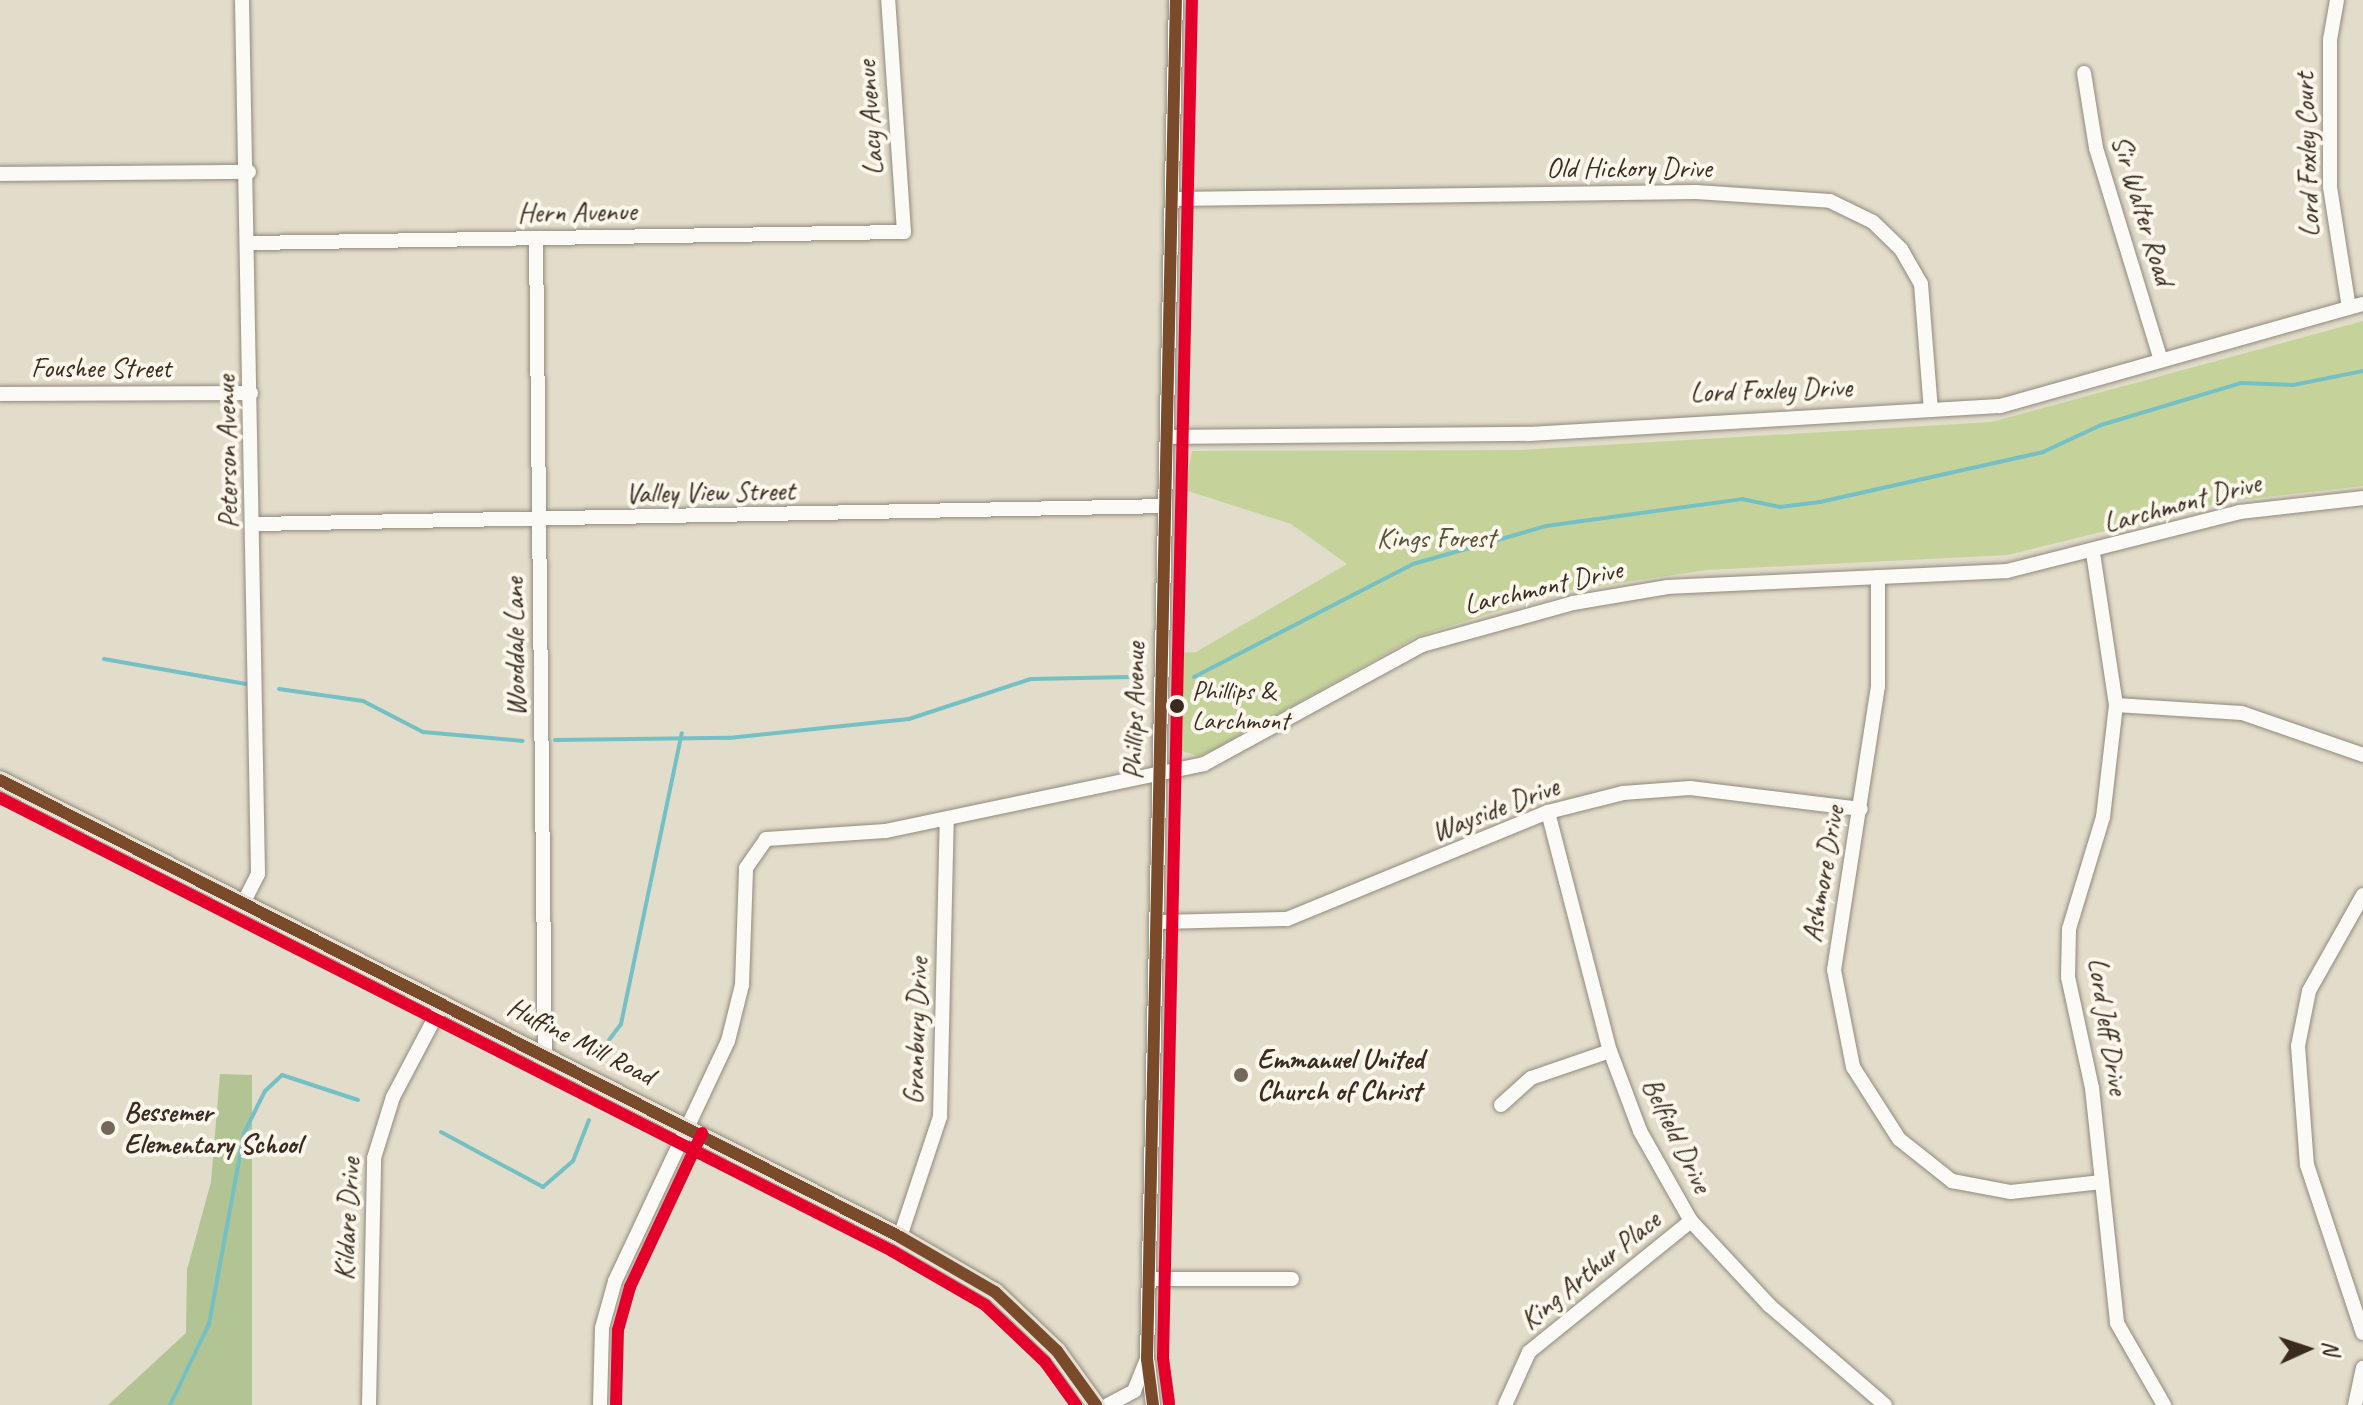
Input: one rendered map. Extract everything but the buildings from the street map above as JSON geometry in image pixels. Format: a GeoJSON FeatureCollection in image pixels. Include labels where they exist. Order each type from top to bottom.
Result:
{"type":"FeatureCollection","features":[{"type":"Feature","properties":{"kind":"main road","name":"Huffine Mill Road"},"geometry":{"type":"LineString","coordinates":[[0,780],[245,900],[900,1237],[995,1292],[1057,1351],[1096,1405]]}},
{"type":"Feature","properties":{"kind":"street","name":"Peterson Avenue"},"geometry":{"type":"LineString","coordinates":[[242,0],[251,243],[258,874],[245,900]]}},
{"type":"Feature","properties":{"kind":"street","name":"Lacy Avenue"},"geometry":{"type":"LineString","coordinates":[[888,0],[904,232]]}},
{"type":"Feature","properties":{"kind":"street","name":"Phillips Avenue"},"geometry":{"type":"LineString","coordinates":[[1108,1405],[1134,1391],[1147,1359],[1176,0]]}},
{"type":"Feature","properties":{"kind":"street","name":"Lord Foxley Court"},"geometry":{"type":"LineString","coordinates":[[2337,0],[2330,39],[2330,187],[2356,306]]}},
{"type":"Feature","properties":{"kind":"street","name":"Sir Walter Road"},"geometry":{"type":"LineString","coordinates":[[2084,73],[2096,148],[2161,360]]}},
{"type":"Feature","properties":{"kind":"street"},"geometry":{"type":"LineString","coordinates":[[0,174],[249,172]]}},
{"type":"Feature","properties":{"kind":"street","name":"Old Hickory Drive"},"geometry":{"type":"LineString","coordinates":[[1174,199],[1696,192],[1830,201],[1873,222],[1901,249],[1921,284],[1931,410]]}},
{"type":"Feature","properties":{"kind":"street","name":"Hern Avenue"},"geometry":{"type":"LineString","coordinates":[[251,243],[904,232]]}},
{"type":"Feature","properties":{"kind":"street","name":"Wooddale Lane"},"geometry":{"type":"LineString","coordinates":[[536,239],[545,1054]]}},
{"type":"Feature","properties":{"kind":"street","name":"Lord Foxley Drive"},"geometry":{"type":"LineString","coordinates":[[1168,437],[1528,434],[2000,406],[2356,306]]}},
{"type":"Feature","properties":{"kind":"street","name":"Foushee Street"},"geometry":{"type":"LineString","coordinates":[[0,394],[251,393]]}},
{"type":"Feature","properties":{"kind":"street","name":"Larchmont Drive"},"geometry":{"type":"LineString","coordinates":[[688,1126],[728,1041],[742,985],[746,868],[766,839],[947,819],[1060,790],[1159,775],[1204,764],[1349,679],[1474,629],[1668,587],[2007,571],[2093,553],[2240,512],[2363,498]]}},
{"type":"Feature","properties":{"kind":"street","name":"Valley View Street"},"geometry":{"type":"LineString","coordinates":[[256,524],[538,522],[1165,506]]}},
{"type":"Feature","properties":{"kind":"street","name":"Lord Jeff Drive"},"geometry":{"type":"LineString","coordinates":[[2093,553],[2116,705],[2103,817],[2069,929],[2068,977],[2084,1035],[2117,1323],[2164,1405]]}},
{"type":"Feature","properties":{"kind":"street","name":"Ashmore Drive"},"geometry":{"type":"LineString","coordinates":[[1878,577],[1878,686],[1834,970],[1853,1067],[1874,1107],[1922,1161],[1952,1181],[2011,1192],[2101,1182]]}},
{"type":"Feature","properties":{"kind":"street"},"geometry":{"type":"LineString","coordinates":[[2116,705],[2242,713],[2363,755]]}},
{"type":"Feature","properties":{"kind":"street","name":"Wayside Drive"},"geometry":{"type":"LineString","coordinates":[[1156,922],[1287,919],[1548,812],[1623,793],[1690,788],[1861,809]]}},
{"type":"Feature","properties":{"kind":"street","name":"Belfield Drive"},"geometry":{"type":"LineString","coordinates":[[1548,812],[1610,1051],[1640,1131],[1691,1221],[1769,1305],[1885,1405]]}},
{"type":"Feature","properties":{"kind":"street","name":"Granbury Drive"},"geometry":{"type":"LineString","coordinates":[[900,1237],[940,1117],[947,819]]}},
{"type":"Feature","properties":{"kind":"street"},"geometry":{"type":"LineString","coordinates":[[2363,895],[2309,991],[2298,1046],[2307,1165],[2363,1333]]}},
{"type":"Feature","properties":{"kind":"street","name":"Kildare Drive"},"geometry":{"type":"LineString","coordinates":[[369,1405],[374,1158],[393,1097],[443,1002]]}},
{"type":"Feature","properties":{"kind":"street"},"geometry":{"type":"LineString","coordinates":[[1501,1105],[1531,1078],[1610,1051]]}},
{"type":"Feature","properties":{"kind":"street"},"geometry":{"type":"LineString","coordinates":[[600,1405],[602,1328],[615,1281],[688,1126]]}},
{"type":"Feature","properties":{"kind":"street","name":"King Arthur Place"},"geometry":{"type":"LineString","coordinates":[[1505,1405],[1529,1352],[1691,1221]]}},
{"type":"Feature","properties":{"kind":"street"},"geometry":{"type":"LineString","coordinates":[[1149,1279],[1292,1279]]}},
{"type":"Feature","properties":{"kind":"street"},"geometry":{"type":"LineString","coordinates":[[1147,1359],[1153,1405]]}},
{"type":"Feature","properties":{"kind":"street"},"geometry":{"type":"LineString","coordinates":[[2355,1405],[2363,1368]]}},
{"type":"Feature","properties":{"kind":"green space","name":"Kings Forest"},"geometry":{"type":"Polygon","coordinates":[[[2363,321],[2363,486],[2223,502],[2008,555],[1707,570],[1557,592],[1416,637],[1215,749],[1198,756],[1179,750],[1180,653],[1196,652],[1347,564],[1291,524],[1185,490],[1192,451],[1520,450],[1992,422],[2363,321]]]}},
{"type":"Feature","properties":{"kind":"green space"},"geometry":{"type":"Polygon","coordinates":[[[220,1074],[252,1075],[252,1405],[108,1405],[186,1333],[187,1270],[211,1182],[220,1074]]]}},
{"type":"Feature","properties":{"kind":"waterway"},"geometry":{"type":"LineString","coordinates":[[1194,677],[1413,564],[1546,526],[1742,499],[1780,507],[1820,502],[2043,452],[2101,425],[2241,383],[2293,385],[2363,371]]}},
{"type":"Feature","properties":{"kind":"waterway"},"geometry":{"type":"LineString","coordinates":[[104,659],[246,684]]}},
{"type":"Feature","properties":{"kind":"waterway"},"geometry":{"type":"LineString","coordinates":[[555,740],[729,738],[909,719],[1031,679],[1130,677]]}},
{"type":"Feature","properties":{"kind":"waterway"},"geometry":{"type":"LineString","coordinates":[[279,689],[363,701],[423,732],[523,741]]}},
{"type":"Feature","properties":{"kind":"waterway"},"geometry":{"type":"LineString","coordinates":[[609,1040],[621,1024],[682,733]]}},
{"type":"Feature","properties":{"kind":"waterway"},"geometry":{"type":"LineString","coordinates":[[170,1405],[209,1324],[244,1133],[265,1091],[282,1075],[358,1100]]}},
{"type":"Feature","properties":{"kind":"waterway"},"geometry":{"type":"LineString","coordinates":[[441,1132],[543,1187],[573,1161],[589,1120]]}},
{"type":"Feature","properties":{"kind":"transit line"},"geometry":{"type":"LineString","coordinates":[[1153,1405],[1147,1359],[1176,0]]}},
{"type":"Feature","properties":{"kind":"transit line"},"geometry":{"type":"LineString","coordinates":[[1169,1403],[1163,1358],[1192,0]]}},
{"type":"Feature","properties":{"kind":"transit line"},"geometry":{"type":"LineString","coordinates":[[0,780],[900,1237],[995,1292],[1057,1351],[1096,1405]]}},
{"type":"Feature","properties":{"kind":"transit line"},"geometry":{"type":"LineString","coordinates":[[0,798],[892,1251],[985,1305],[1045,1362],[1076,1405]]}},
{"type":"Feature","properties":{"kind":"transit line"},"geometry":{"type":"LineString","coordinates":[[616,1405],[618,1330],[630,1287],[702,1133]]}},
{"type":"Feature","properties":{"kind":"place","name":"Phillips & Larchmont"},"geometry":{"type":"Point","coordinates":[1177,706]}},
{"type":"Feature","properties":{"kind":"place","name":"Emmanuel United Church of Christ"},"geometry":{"type":"Point","coordinates":[1241,1075]}},
{"type":"Feature","properties":{"kind":"place","name":"Bessemer Elementary School"},"geometry":{"type":"Point","coordinates":[108,1128]}}]}
